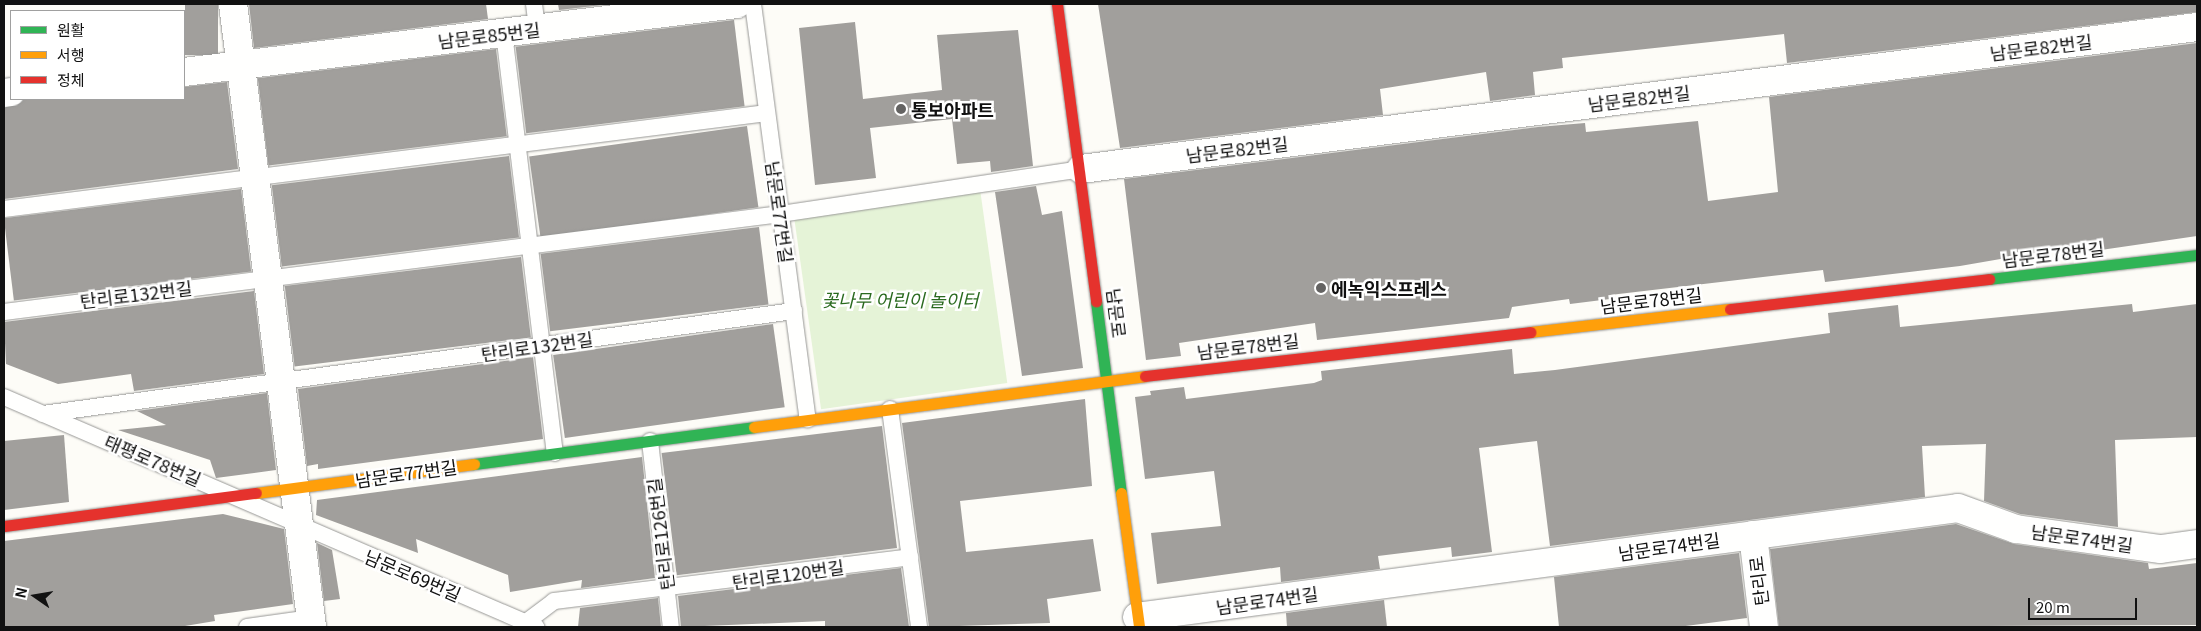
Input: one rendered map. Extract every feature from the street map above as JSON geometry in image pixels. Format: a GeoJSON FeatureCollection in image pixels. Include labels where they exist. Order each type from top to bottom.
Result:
{"type":"FeatureCollection","features":[{"type":"Feature","properties":{"kind":"street"},"geometry":{"type":"LineString","coordinates":[[233,4],[312,622]]}},
{"type":"Feature","properties":{"kind":"street","name":"남문로85번길"},"geometry":{"type":"LineString","coordinates":[[185,72],[504,33],[536,16],[737,4]]}},
{"type":"Feature","properties":{"kind":"street","name":"남문로"},"geometry":{"type":"LineString","coordinates":[[1057,4],[1081,169],[1138,622]]}},
{"type":"Feature","properties":{"kind":"street","name":"남문로82번길"},"geometry":{"type":"LineString","coordinates":[[1081,169],[2197,27]]}},
{"type":"Feature","properties":{"kind":"street","name":"남문로78번길"},"geometry":{"type":"LineString","coordinates":[[1108,380],[2197,255]]}},
{"type":"Feature","properties":{"kind":"street","name":"남문로77번길"},"geometry":{"type":"LineString","coordinates":[[4,526],[1108,380]]}},
{"type":"Feature","properties":{"kind":"street","name":"남문로74번길"},"geometry":{"type":"LineString","coordinates":[[1138,622],[1958,508],[2016,528],[2161,549],[2197,544]]}},
{"type":"Feature","properties":{"kind":"street","name":"탄리로"},"geometry":{"type":"LineString","coordinates":[[1753,535],[1764,627]]}},
{"type":"Feature","properties":{"kind":"lane","name":"남문로77번길"},"geometry":{"type":"LineString","coordinates":[[752,4],[808,419]]}},
{"type":"Feature","properties":{"kind":"lane"},"geometry":{"type":"LineString","coordinates":[[504,33],[555,453]]}},
{"type":"Feature","properties":{"kind":"lane"},"geometry":{"type":"LineString","coordinates":[[4,209],[516,141],[767,113]]}},
{"type":"Feature","properties":{"kind":"lane","name":"탄리로132번길"},"geometry":{"type":"LineString","coordinates":[[4,312],[529,242],[781,214],[1081,169]]}},
{"type":"Feature","properties":{"kind":"lane","name":"탄리로132번길"},"geometry":{"type":"LineString","coordinates":[[43,414],[794,311]]}},
{"type":"Feature","properties":{"kind":"lane","name":"태평로78번길"},"geometry":{"type":"LineString","coordinates":[[4,397],[237,495],[300,527]]}},
{"type":"Feature","properties":{"kind":"lane"},"geometry":{"type":"LineString","coordinates":[[890,409],[919,627]]}},
{"type":"Feature","properties":{"kind":"lane","name":"탄리로126번길"},"geometry":{"type":"LineString","coordinates":[[650,441],[671,627]]}},
{"type":"Feature","properties":{"kind":"lane","name":"남문로69번길"},"geometry":{"type":"LineString","coordinates":[[300,527],[530,625],[554,601],[667,590]]}},
{"type":"Feature","properties":{"kind":"lane","name":"탄리로120번길"},"geometry":{"type":"LineString","coordinates":[[667,590],[910,558]]}},
{"type":"Feature","properties":{"kind":"lane"},"geometry":{"type":"LineString","coordinates":[[247,627],[312,622]]}},
{"type":"Feature","properties":{"kind":"green space","name":"꽃나무 어린이 놀이터"},"geometry":{"type":"Polygon","coordinates":[[[980,189],[1007,383],[821,409],[794,215],[980,189]]]}},
{"type":"Feature","properties":{"kind":"building"},"geometry":{"type":"Polygon","coordinates":[[[185,4],[218,4],[218,55],[185,55],[185,4]]]}},
{"type":"Feature","properties":{"kind":"building"},"geometry":{"type":"Polygon","coordinates":[[[249,4],[486,4],[488,19],[254,48],[249,4]]]}},
{"type":"Feature","properties":{"kind":"building"},"geometry":{"type":"Polygon","coordinates":[[[558,4],[611,4],[559,10],[558,4]]]}},
{"type":"Feature","properties":{"kind":"building"},"geometry":{"type":"Polygon","coordinates":[[[1098,4],[2197,4],[2197,12],[1787,63],[1784,34],[1562,58],[1563,68],[1533,72],[1535,95],[1490,101],[1486,72],[1380,89],[1383,115],[1120,148],[1098,4]]]}},
{"type":"Feature","properties":{"kind":"building"},"geometry":{"type":"Polygon","coordinates":[[[734,20],[745,106],[526,133],[516,47],[734,20]]]}},
{"type":"Feature","properties":{"kind":"building","name":"통보아파트"},"geometry":{"type":"Polygon","coordinates":[[[855,22],[863,99],[942,90],[937,35],[1018,30],[1033,166],[991,172],[990,161],[957,164],[952,119],[870,128],[876,178],[815,185],[799,28],[855,22]]]}},
{"type":"Feature","properties":{"kind":"building"},"geometry":{"type":"Polygon","coordinates":[[[2197,43],[2197,236],[2094,251],[2093,243],[1960,266],[1825,282],[1823,270],[1610,295],[1610,299],[1570,304],[1569,299],[1512,307],[1509,318],[1317,340],[1315,323],[1179,343],[1181,356],[1146,360],[1124,179],[1538,127],[1585,123],[1586,132],[1698,121],[1708,201],[1778,192],[1769,97],[2197,43]]]}},
{"type":"Feature","properties":{"kind":"building"},"geometry":{"type":"Polygon","coordinates":[[[496,49],[507,136],[269,166],[258,78],[496,49]]]}},
{"type":"Feature","properties":{"kind":"building"},"geometry":{"type":"Polygon","coordinates":[[[227,82],[238,169],[4,199],[4,108],[23,100],[185,100],[185,87],[227,82]]]}},
{"type":"Feature","properties":{"kind":"building"},"geometry":{"type":"Polygon","coordinates":[[[747,126],[758,207],[541,238],[529,157],[747,126]]]}},
{"type":"Feature","properties":{"kind":"building"},"geometry":{"type":"Polygon","coordinates":[[[509,156],[519,237],[282,267],[272,185],[509,156]]]}},
{"type":"Feature","properties":{"kind":"building"},"geometry":{"type":"Polygon","coordinates":[[[1036,186],[1042,215],[1062,211],[1083,368],[1022,376],[995,192],[1036,186]]]}},
{"type":"Feature","properties":{"kind":"building"},"geometry":{"type":"Polygon","coordinates":[[[241,189],[251,271],[14,301],[4,218],[241,189]]]}},
{"type":"Feature","properties":{"kind":"building"},"geometry":{"type":"Polygon","coordinates":[[[759,227],[769,304],[550,331],[541,254],[759,227]]]}},
{"type":"Feature","properties":{"kind":"building"},"geometry":{"type":"Polygon","coordinates":[[[521,257],[531,337],[295,366],[285,286],[521,257]]]}},
{"type":"Feature","properties":{"kind":"building"},"geometry":{"type":"Polygon","coordinates":[[[254,291],[264,374],[134,391],[131,374],[58,384],[6,364],[4,322],[254,291]]]}},
{"type":"Feature","properties":{"kind":"building"},"geometry":{"type":"Polygon","coordinates":[[[2132,304],[2133,312],[2197,304],[2197,437],[2115,440],[2118,527],[2020,514],[1984,501],[1986,444],[1922,446],[1925,497],[1550,546],[1537,441],[1479,448],[1492,552],[1452,557],[1451,547],[1378,556],[1380,569],[1281,582],[1280,567],[1157,584],[1151,533],[1221,526],[1214,471],[1145,479],[1135,397],[1151,395],[1150,391],[1184,387],[1186,399],[1314,383],[1322,380],[1321,371],[1512,349],[1514,374],[1555,370],[1830,333],[1828,313],[1898,305],[1900,327],[2132,304]]]}},
{"type":"Feature","properties":{"kind":"building"},"geometry":{"type":"Polygon","coordinates":[[[773,324],[785,407],[565,438],[553,355],[773,324]]]}},
{"type":"Feature","properties":{"kind":"building"},"geometry":{"type":"Polygon","coordinates":[[[533,357],[543,439],[318,469],[318,464],[307,466],[298,389],[533,357]]]}},
{"type":"Feature","properties":{"kind":"building"},"geometry":{"type":"Polygon","coordinates":[[[267,393],[276,470],[216,478],[210,460],[118,430],[166,425],[137,411],[267,393]]]}},
{"type":"Feature","properties":{"kind":"building"},"geometry":{"type":"Polygon","coordinates":[[[1085,399],[1092,486],[960,501],[966,552],[1093,539],[1101,591],[1047,599],[1050,623],[929,627],[902,423],[1085,399]]]}},
{"type":"Feature","properties":{"kind":"building"},"geometry":{"type":"Polygon","coordinates":[[[882,426],[897,548],[677,575],[662,453],[882,426]]]}},
{"type":"Feature","properties":{"kind":"building"},"geometry":{"type":"Polygon","coordinates":[[[64,435],[69,502],[4,510],[4,441],[64,435]]]}},
{"type":"Feature","properties":{"kind":"building"},"geometry":{"type":"Polygon","coordinates":[[[642,457],[655,578],[581,588],[582,580],[510,592],[508,575],[416,539],[418,553],[316,515],[317,500],[642,457]]]}},
{"type":"Feature","properties":{"kind":"building"},"geometry":{"type":"Polygon","coordinates":[[[223,514],[284,529],[293,604],[214,615],[215,621],[179,627],[4,627],[4,541],[223,514]]]}},
{"type":"Feature","properties":{"kind":"building"},"geometry":{"type":"Polygon","coordinates":[[[1956,524],[2014,544],[2148,563],[2149,569],[2197,563],[2197,625],[1779,627],[1770,549],[1956,524]]]}},
{"type":"Feature","properties":{"kind":"building"},"geometry":{"type":"Polygon","coordinates":[[[317,543],[332,550],[340,599],[324,601],[317,543]]]}},
{"type":"Feature","properties":{"kind":"building"},"geometry":{"type":"Polygon","coordinates":[[[1739,553],[1747,618],[1678,627],[1559,627],[1554,577],[1739,553]]]}},
{"type":"Feature","properties":{"kind":"building"},"geometry":{"type":"Polygon","coordinates":[[[901,568],[909,627],[825,627],[825,621],[681,627],[678,596],[901,568]]]}},
{"type":"Feature","properties":{"kind":"building"},"geometry":{"type":"Polygon","coordinates":[[[658,598],[661,627],[578,627],[580,608],[658,598]]]}},
{"type":"Feature","properties":{"kind":"building"},"geometry":{"type":"Polygon","coordinates":[[[1384,600],[1387,627],[1287,627],[1286,613],[1384,600]]]}},
{"type":"Feature","properties":{"kind":"traffic: fast"},"geometry":{"type":"LineString","coordinates":[[1989,279],[2197,255]]}},
{"type":"Feature","properties":{"kind":"traffic: fast"},"geometry":{"type":"LineString","coordinates":[[1096,301],[1121,493]]}},
{"type":"Feature","properties":{"kind":"traffic: fast"},"geometry":{"type":"LineString","coordinates":[[474,464],[754,427]]}},
{"type":"Feature","properties":{"kind":"traffic: slow"},"geometry":{"type":"LineString","coordinates":[[1530,332],[1730,309]]}},
{"type":"Feature","properties":{"kind":"traffic: slow"},"geometry":{"type":"LineString","coordinates":[[754,427],[1145,376]]}},
{"type":"Feature","properties":{"kind":"traffic: slow"},"geometry":{"type":"LineString","coordinates":[[256,493],[474,464]]}},
{"type":"Feature","properties":{"kind":"traffic: slow"},"geometry":{"type":"LineString","coordinates":[[1121,493],[1139,627]]}},
{"type":"Feature","properties":{"kind":"traffic: jam"},"geometry":{"type":"LineString","coordinates":[[1057,4],[1096,301]]}},
{"type":"Feature","properties":{"kind":"traffic: jam"},"geometry":{"type":"LineString","coordinates":[[1730,309],[1989,279]]}},
{"type":"Feature","properties":{"kind":"traffic: jam"},"geometry":{"type":"LineString","coordinates":[[1145,376],[1530,332]]}},
{"type":"Feature","properties":{"kind":"traffic: jam"},"geometry":{"type":"LineString","coordinates":[[4,526],[256,493]]}},
{"type":"Feature","properties":{"kind":"place","name":"통보아파트"},"geometry":{"type":"Point","coordinates":[901,109]}},
{"type":"Feature","properties":{"kind":"place","name":"에녹익스프레스"},"geometry":{"type":"Point","coordinates":[1321,288]}}]}
